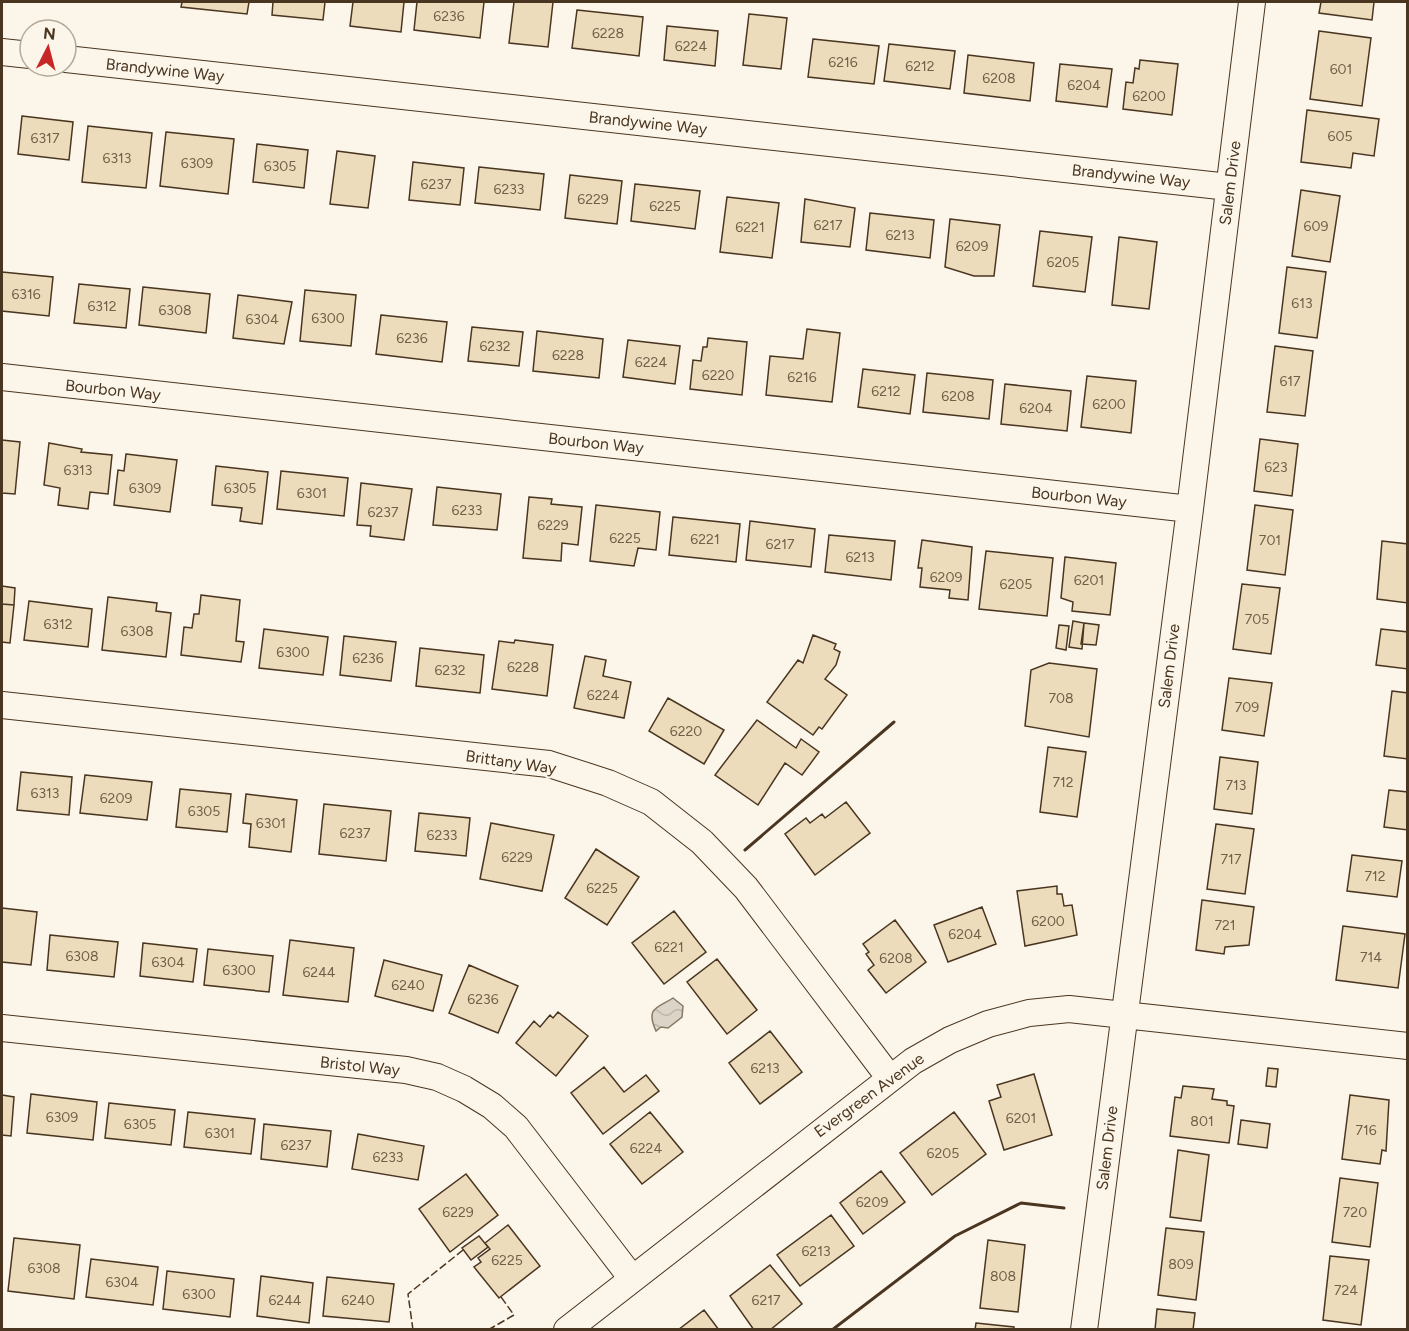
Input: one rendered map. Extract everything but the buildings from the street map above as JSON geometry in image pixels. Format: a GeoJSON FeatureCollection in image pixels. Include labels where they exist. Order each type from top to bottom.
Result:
{"type":"FeatureCollection","features":[{"type":"Feature","properties":{"kind":"street","name":"Salem Drive"},"geometry":{"type":"LineString","coordinates":[[1084,1329],[1190,509],[1252,2]]}},
{"type":"Feature","properties":{"kind":"street"},"geometry":{"type":"LineString","coordinates":[[2,52],[18,54]]}},
{"type":"Feature","properties":{"kind":"street","name":"Brandywine Way"},"geometry":{"type":"LineString","coordinates":[[78,60],[1229,187]]}},
{"type":"Feature","properties":{"kind":"street","name":"Bourbon Way"},"geometry":{"type":"LineString","coordinates":[[2,377],[1190,509]]}},
{"type":"Feature","properties":{"kind":"street","name":"Brittany Way"},"geometry":{"type":"LineString","coordinates":[[2,705],[549,764],[608,783],[651,802],[710,849],[746,888],[889,1077]]}},
{"type":"Feature","properties":{"kind":"street","name":"Evergreen Avenue"},"geometry":{"type":"LineString","coordinates":[[567,1329],[889,1077],[950,1040],[988,1024],[1029,1013],[1069,1009],[1407,1046]]}},
{"type":"Feature","properties":{"kind":"street","name":"Bristol Way"},"geometry":{"type":"LineString","coordinates":[[2,1028],[406,1070],[437,1077],[492,1106],[516,1127],[631,1277]]}},
{"type":"Feature","properties":{"kind":"water"},"geometry":{"type":"Polygon","coordinates":[[[673,998],[683,1006],[682,1017],[668,1028],[661,1027],[656,1031],[652,1017],[655,1009],[673,998]]]}},
{"type":"Feature","properties":{"kind":"fence"},"geometry":{"type":"LineString","coordinates":[[413,1330],[408,1294],[463,1250]]}},
{"type":"Feature","properties":{"kind":"fence"},"geometry":{"type":"LineString","coordinates":[[488,1330],[514,1315],[501,1297]]}},
{"type":"Feature","properties":{"kind":"wall"},"geometry":{"type":"LineString","coordinates":[[745,850],[894,722]]}},
{"type":"Feature","properties":{"kind":"wall"},"geometry":{"type":"LineString","coordinates":[[832,1330],[955,1236],[1021,1203],[1064,1208]]}}]}
